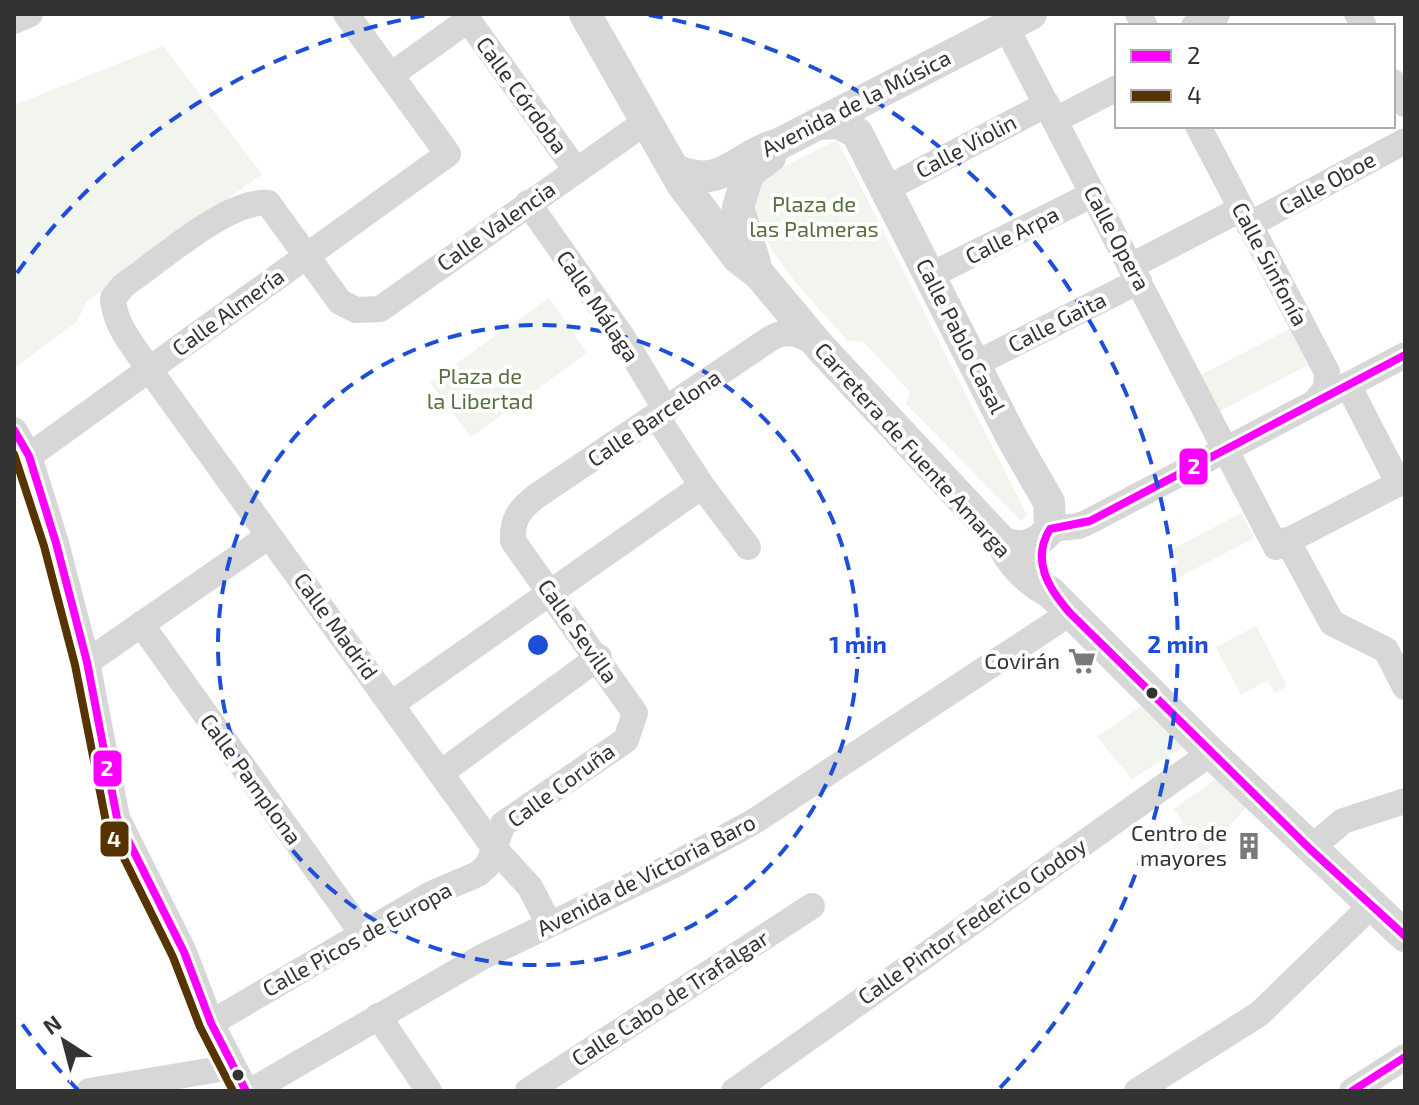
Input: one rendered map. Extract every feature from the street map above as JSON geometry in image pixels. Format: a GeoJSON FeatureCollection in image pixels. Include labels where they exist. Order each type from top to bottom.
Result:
{"type":"FeatureCollection","features":[{"type":"Feature","properties":{"kind":"street"},"geometry":{"type":"LineString","coordinates":[[14,21],[30,14]]}},
{"type":"Feature","properties":{"kind":"street"},"geometry":{"type":"LineString","coordinates":[[346,14],[391,75]]}},
{"type":"Feature","properties":{"kind":"street","name":"Carretera de Fuente Amarga"},"geometry":{"type":"LineString","coordinates":[[585,14],[678,171],[682,184],[738,258],[759,274],[820,347],[1002,542],[1007,553],[1037,585],[1060,602],[1310,849],[1405,936]]}},
{"type":"Feature","properties":{"kind":"street"},"geometry":{"type":"LineString","coordinates":[[1198,24],[1217,14]]}},
{"type":"Feature","properties":{"kind":"street","name":"Calle Córdoba"},"geometry":{"type":"LineString","coordinates":[[391,75],[468,20],[576,170]]}},
{"type":"Feature","properties":{"kind":"street","name":"Calle Opera"},"geometry":{"type":"LineString","coordinates":[[1019,20],[1051,112],[1228,450],[1282,543],[1332,623],[1396,645]]}},
{"type":"Feature","properties":{"kind":"street","name":"Avenida de la Música"},"geometry":{"type":"LineString","coordinates":[[678,171],[694,178],[716,177],[763,148],[779,144],[1019,20]]}},
{"type":"Feature","properties":{"kind":"street","name":"Calle Almería"},"geometry":{"type":"LineString","coordinates":[[29,456],[448,154],[391,75]]}},
{"type":"Feature","properties":{"kind":"street"},"geometry":{"type":"LineString","coordinates":[[1395,86],[1405,104]]}},
{"type":"Feature","properties":{"kind":"street","name":"Calle Violin"},"geometry":{"type":"LineString","coordinates":[[886,189],[1051,112],[1115,89]]}},
{"type":"Feature","properties":{"kind":"street","name":"Calle Valencia"},"geometry":{"type":"LineString","coordinates":[[307,255],[340,302],[356,310],[380,309],[647,121]]}},
{"type":"Feature","properties":{"kind":"street","name":"Calle Pablo Casal"},"geometry":{"type":"LineString","coordinates":[[818,124],[839,123],[857,133],[1049,502],[1046,533],[1040,552],[1060,602]]}},
{"type":"Feature","properties":{"kind":"street","name":"Calle Sinfonía"},"geometry":{"type":"LineString","coordinates":[[1208,130],[1245,217],[1327,372],[1326,389],[1315,402]]}},
{"type":"Feature","properties":{"kind":"street","name":"Calle Oboe"},"geometry":{"type":"LineString","coordinates":[[1135,274],[1245,217],[1405,141]]}},
{"type":"Feature","properties":{"kind":"street"},"geometry":{"type":"LineString","coordinates":[[759,274],[742,229],[738,207],[749,172],[769,158],[779,144]]}},
{"type":"Feature","properties":{"kind":"street","name":"Calle Arpa"},"geometry":{"type":"LineString","coordinates":[[931,275],[1093,194]]}},
{"type":"Feature","properties":{"kind":"street","name":"Calle Madrid"},"geometry":{"type":"LineString","coordinates":[[307,255],[268,203],[253,202],[233,210],[124,285],[113,298],[113,312],[149,369],[393,703],[495,849],[530,887],[549,924]]}},
{"type":"Feature","properties":{"kind":"street","name":"Calle Málaga"},"geometry":{"type":"LineString","coordinates":[[528,203],[623,338],[702,486],[748,547]]}},
{"type":"Feature","properties":{"kind":"street","name":"Calle Gaita"},"geometry":{"type":"LineString","coordinates":[[975,364],[1135,274]]}},
{"type":"Feature","properties":{"kind":"street","name":"Calle Barcelona"},"geometry":{"type":"LineString","coordinates":[[513,541],[513,527],[521,508],[779,333],[799,334],[820,347]]}},
{"type":"Feature","properties":{"kind":"street"},"geometry":{"type":"LineString","coordinates":[[1002,542],[1023,547],[1046,533],[1090,521],[1405,355]]}},
{"type":"Feature","properties":{"kind":"street"},"geometry":{"type":"LineString","coordinates":[[1282,543],[1402,482],[1348,385]]}},
{"type":"Feature","properties":{"kind":"street"},"geometry":{"type":"LineString","coordinates":[[14,430],[29,456],[87,662],[117,818],[184,952],[211,1023],[232,1067],[248,1091]]}},
{"type":"Feature","properties":{"kind":"street"},"geometry":{"type":"LineString","coordinates":[[393,703],[702,486]]}},
{"type":"Feature","properties":{"kind":"street"},"geometry":{"type":"LineString","coordinates":[[87,662],[269,536]]}},
{"type":"Feature","properties":{"kind":"street","name":"Calle Sevilla"},"geometry":{"type":"LineString","coordinates":[[513,541],[599,657],[635,713],[633,726]]}},
{"type":"Feature","properties":{"kind":"street","name":"Avenida de Victoria Baro"},"geometry":{"type":"LineString","coordinates":[[248,1091],[378,1016],[549,924],[674,865],[753,822],[1060,602]]}},
{"type":"Feature","properties":{"kind":"street","name":"Calle Pamplona"},"geometry":{"type":"LineString","coordinates":[[141,624],[362,933]]}},
{"type":"Feature","properties":{"kind":"street"},"geometry":{"type":"LineString","coordinates":[[1396,645],[1405,687]]}},
{"type":"Feature","properties":{"kind":"street"},"geometry":{"type":"LineString","coordinates":[[442,772],[599,657]]}},
{"type":"Feature","properties":{"kind":"street","name":"Calle Coruña"},"geometry":{"type":"LineString","coordinates":[[495,849],[503,824],[626,740],[633,726]]}},
{"type":"Feature","properties":{"kind":"street","name":"Calle Pintor Federico Godoy"},"geometry":{"type":"LineString","coordinates":[[734,1091],[1211,753]]}},
{"type":"Feature","properties":{"kind":"street"},"geometry":{"type":"LineString","coordinates":[[1310,849],[1343,821],[1405,801]]}},
{"type":"Feature","properties":{"kind":"street","name":"Calle Picos de Europa"},"geometry":{"type":"LineString","coordinates":[[211,1023],[431,894],[478,874],[488,865],[495,849]]}},
{"type":"Feature","properties":{"kind":"street"},"geometry":{"type":"LineString","coordinates":[[1137,1091],[1259,1014],[1372,905]]}},
{"type":"Feature","properties":{"kind":"street","name":"Calle Cabo de Trafalgar"},"geometry":{"type":"LineString","coordinates":[[528,1091],[812,906]]}},
{"type":"Feature","properties":{"kind":"street"},"geometry":{"type":"LineString","coordinates":[[378,1016],[429,1091]]}},
{"type":"Feature","properties":{"kind":"street"},"geometry":{"type":"LineString","coordinates":[[1352,1091],[1405,1057]]}},
{"type":"Feature","properties":{"kind":"street"},"geometry":{"type":"LineString","coordinates":[[89,1091],[232,1067]]}},
{"type":"Feature","properties":{"kind":"green space"},"geometry":{"type":"Polygon","coordinates":[[[163,46],[262,174],[86,302],[77,322],[14,368],[14,105],[163,46]]]}},
{"type":"Feature","properties":{"kind":"green space","name":"Plaza de las Palmeras"},"geometry":{"type":"Polygon","coordinates":[[[837,140],[1027,515],[1021,521],[906,404],[910,392],[864,342],[847,340],[820,310],[782,264],[752,212],[765,176],[837,140]]]}},
{"type":"Feature","properties":{"kind":"green space","name":"Plaza de la Libertad"},"geometry":{"type":"Polygon","coordinates":[[[549,298],[587,353],[471,437],[430,382],[549,298]]]}},
{"type":"Feature","properties":{"kind":"green space"},"geometry":{"type":"Polygon","coordinates":[[[1291,328],[1310,364],[1218,412],[1199,376],[1291,328]]]}},
{"type":"Feature","properties":{"kind":"green space"},"geometry":{"type":"Polygon","coordinates":[[[1241,513],[1254,538],[1176,579],[1171,567],[1178,563],[1171,550],[1241,513]]]}},
{"type":"Feature","properties":{"kind":"green space"},"geometry":{"type":"Polygon","coordinates":[[[1256,626],[1287,686],[1275,693],[1268,680],[1241,695],[1216,647],[1256,626]]]}},
{"type":"Feature","properties":{"kind":"green space"},"geometry":{"type":"Polygon","coordinates":[[[1141,706],[1188,744],[1132,779],[1097,737],[1141,706]]]}},
{"type":"Feature","properties":{"kind":"green space"},"geometry":{"type":"Polygon","coordinates":[[[1220,776],[1250,803],[1203,855],[1174,809],[1220,776]]]}},
{"type":"Feature","properties":{"kind":"transit line","name":"2"},"geometry":{"type":"LineString","coordinates":[[1405,355],[1090,521],[1050,529],[1042,552],[1049,584],[1070,613],[1310,849],[1405,936]]}},
{"type":"Feature","properties":{"kind":"transit line","name":"2"},"geometry":{"type":"LineString","coordinates":[[14,430],[29,456],[56,543],[87,662],[117,818],[184,952],[211,1023],[246,1091]]}},
{"type":"Feature","properties":{"kind":"transit line","name":"4"},"geometry":{"type":"LineString","coordinates":[[14,454],[44,546],[75,665],[106,822],[173,957],[200,1027],[233,1091]]}},
{"type":"Feature","properties":{"kind":"transit line","name":"2"},"geometry":{"type":"LineString","coordinates":[[1352,1091],[1405,1057]]}},
{"type":"Feature","properties":{"kind":"place","name":"Covirán"},"geometry":{"type":"Point","coordinates":[1082,661]}},
{"type":"Feature","properties":{"kind":"place","name":"Centro de mayores"},"geometry":{"type":"Point","coordinates":[1249,846]}}]}
